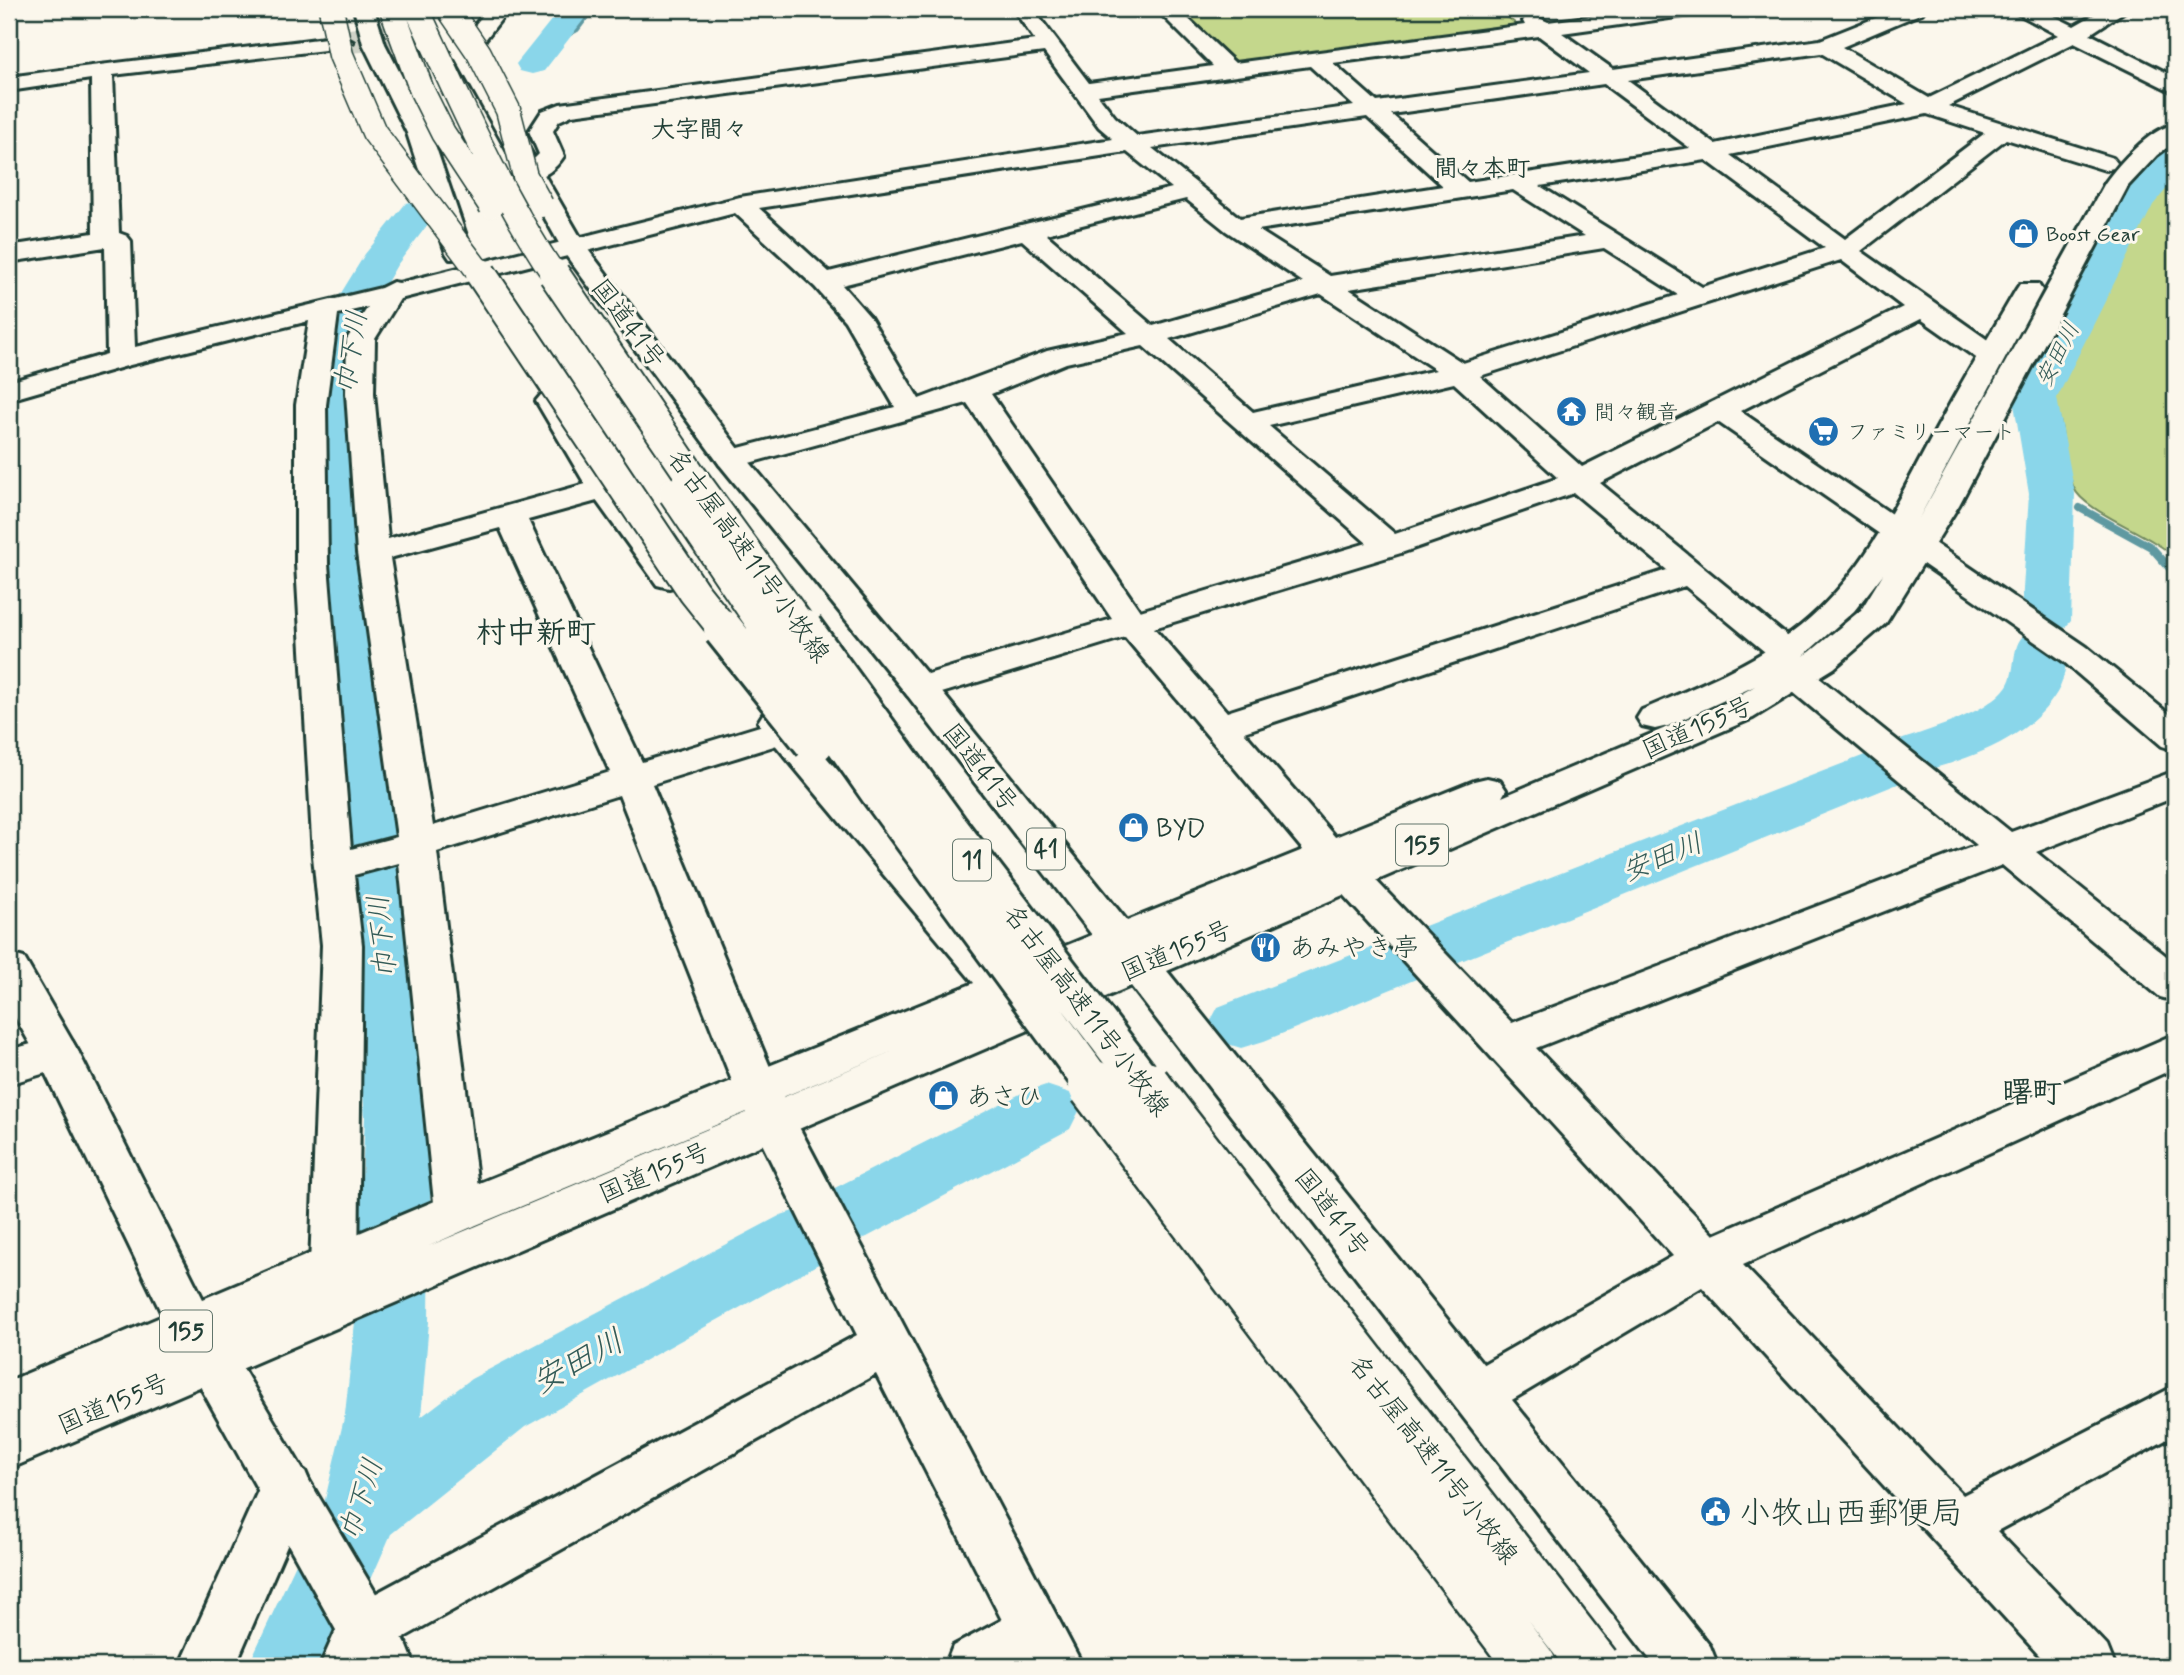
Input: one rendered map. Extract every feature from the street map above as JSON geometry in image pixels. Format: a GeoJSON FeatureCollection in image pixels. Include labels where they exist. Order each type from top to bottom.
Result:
{"type":"FeatureCollection","features":[{"type":"Feature","properties":{"kind":"main road"},"geometry":{"type":"LineString","coordinates":[[331,9],[341,55],[374,132],[469,256],[694,592],[844,782],[915,841]]}},
{"type":"Feature","properties":{"kind":"main road","name":"11"},"geometry":{"type":"LineString","coordinates":[[392,9],[422,91],[443,133],[769,637],[915,841]]}},
{"type":"Feature","properties":{"kind":"main road","name":"名古屋高速11号小牧線"},"geometry":{"type":"LineString","coordinates":[[417,9],[454,89],[537,250],[689,473],[941,818],[1090,1015],[1595,1666]]}},
{"type":"Feature","properties":{"kind":"main road","name":"国道41号"},"geometry":{"type":"LineString","coordinates":[[438,9],[574,249],[730,459],[920,688],[1690,1666]]}},
{"type":"Feature","properties":{"kind":"main road"},"geometry":{"type":"LineString","coordinates":[[449,9],[479,53],[508,110],[525,176],[644,366],[689,473]]}},
{"type":"Feature","properties":{"kind":"main road"},"geometry":{"type":"LineString","coordinates":[[462,54],[499,9]]}},
{"type":"Feature","properties":{"kind":"main road"},"geometry":{"type":"LineString","coordinates":[[1023,9],[1107,122],[1133,145],[1235,226],[1460,373],[1578,481],[1688,574],[1786,663],[2175,986]]}},
{"type":"Feature","properties":{"kind":"main road"},"geometry":{"type":"LineString","coordinates":[[1166,9],[1229,70]]}},
{"type":"Feature","properties":{"kind":"main road"},"geometry":{"type":"LineString","coordinates":[[1516,9],[1922,308],[1992,356]]}},
{"type":"Feature","properties":{"kind":"main road"},"geometry":{"type":"LineString","coordinates":[[1085,90],[1691,9]]}},
{"type":"Feature","properties":{"kind":"main road"},"geometry":{"type":"LineString","coordinates":[[2024,9],[2175,77]]}},
{"type":"Feature","properties":{"kind":"main road"},"geometry":{"type":"LineString","coordinates":[[2046,9],[2079,32],[2175,86]]}},
{"type":"Feature","properties":{"kind":"main road"},"geometry":{"type":"LineString","coordinates":[[1235,226],[1710,152],[1927,107],[2079,32],[2118,9]]}},
{"type":"Feature","properties":{"kind":"main road"},"geometry":{"type":"LineString","coordinates":[[9,391],[121,359],[393,290],[574,249],[740,204],[912,175],[1825,46],[1900,11]]}},
{"type":"Feature","properties":{"kind":"main road"},"geometry":{"type":"LineString","coordinates":[[174,60],[210,66],[360,32]]}},
{"type":"Feature","properties":{"kind":"main road"},"geometry":{"type":"LineString","coordinates":[[9,84],[174,60],[220,58],[360,32]]}},
{"type":"Feature","properties":{"kind":"main road"},"geometry":{"type":"LineString","coordinates":[[360,32],[419,133],[466,274],[537,377],[604,489],[783,731],[1013,1001],[1501,1666]]}},
{"type":"Feature","properties":{"kind":"main road"},"geometry":{"type":"LineString","coordinates":[[532,173],[552,156],[541,131],[550,116],[568,109],[1049,45]]}},
{"type":"Feature","properties":{"kind":"main road"},"geometry":{"type":"LineString","coordinates":[[1825,46],[1927,107],[2105,163]]}},
{"type":"Feature","properties":{"kind":"main road"},"geometry":{"type":"LineString","coordinates":[[1315,59],[1462,190]]}},
{"type":"Feature","properties":{"kind":"main road"},"geometry":{"type":"LineString","coordinates":[[102,71],[106,239]]}},
{"type":"Feature","properties":{"kind":"main road","name":"国道155号"},"geometry":{"type":"LineString","coordinates":[[437,1236],[766,1106],[1339,865],[1740,710],[1786,663],[1874,616],[1992,356],[2087,185],[2105,163],[2175,109]]}},
{"type":"Feature","properties":{"kind":"main road"},"geometry":{"type":"LineString","coordinates":[[1248,422],[1460,373],[1846,250],[2002,131]]}},
{"type":"Feature","properties":{"kind":"main road","name":"国道155号"},"geometry":{"type":"LineString","coordinates":[[1909,538],[2117,183],[2148,150],[2175,131]]}},
{"type":"Feature","properties":{"kind":"main road"},"geometry":{"type":"LineString","coordinates":[[1519,183],[1701,298]]}},
{"type":"Feature","properties":{"kind":"main road"},"geometry":{"type":"LineString","coordinates":[[824,281],[1190,191]]}},
{"type":"Feature","properties":{"kind":"main road"},"geometry":{"type":"LineString","coordinates":[[740,204],[824,281],[856,317],[912,411]]}},
{"type":"Feature","properties":{"kind":"main road"},"geometry":{"type":"LineString","coordinates":[[1027,231],[1390,546]]}},
{"type":"Feature","properties":{"kind":"main road"},"geometry":{"type":"LineString","coordinates":[[9,254],[106,239],[118,241],[121,359]]}},
{"type":"Feature","properties":{"kind":"main road"},"geometry":{"type":"LineString","coordinates":[[730,459],[912,411],[974,391],[1057,356],[1150,336],[1323,285],[1607,240]]}},
{"type":"Feature","properties":{"kind":"main road"},"geometry":{"type":"LineString","coordinates":[[393,290],[361,339],[360,393],[373,553],[410,847],[437,1236]]}},
{"type":"Feature","properties":{"kind":"main road"},"geometry":{"type":"LineString","coordinates":[[326,308],[311,405],[312,564],[342,944],[350,1273]]}},
{"type":"Feature","properties":{"kind":"main road"},"geometry":{"type":"LineString","coordinates":[[920,688],[1390,546],[1578,481],[1922,308]]}},
{"type":"Feature","properties":{"kind":"main road"},"geometry":{"type":"LineString","coordinates":[[974,391],[1133,625],[1339,865],[2087,1666]]}},
{"type":"Feature","properties":{"kind":"main road"},"geometry":{"type":"LineString","coordinates":[[1718,410],[2075,654],[2175,738]]}},
{"type":"Feature","properties":{"kind":"main road"},"geometry":{"type":"LineString","coordinates":[[373,553],[604,489]]}},
{"type":"Feature","properties":{"kind":"main road"},"geometry":{"type":"LineString","coordinates":[[510,514],[632,780],[766,1106],[1045,1649],[973,1666]]}},
{"type":"Feature","properties":{"kind":"main road"},"geometry":{"type":"LineString","coordinates":[[1220,727],[1688,574]]}},
{"type":"Feature","properties":{"kind":"main road"},"geometry":{"type":"LineString","coordinates":[[334,867],[410,847],[632,780],[783,731]]}},
{"type":"Feature","properties":{"kind":"main road"},"geometry":{"type":"LineString","coordinates":[[1507,1042],[2175,783]]}},
{"type":"Feature","properties":{"kind":"main road","name":"名古屋高速11号小牧線"},"geometry":{"type":"LineString","coordinates":[[915,841],[1531,1666]]}},
{"type":"Feature","properties":{"kind":"main road"},"geometry":{"type":"LineString","coordinates":[[9,969],[57,1053],[203,1345],[286,1488],[366,1654],[886,1344]]}},
{"type":"Feature","properties":{"kind":"main road"},"geometry":{"type":"LineString","coordinates":[[1477,1394],[1709,1259],[2175,1050]]}},
{"type":"Feature","properties":{"kind":"main road"},"geometry":{"type":"LineString","coordinates":[[9,1067],[57,1053]]}},
{"type":"Feature","properties":{"kind":"main road","name":"国道155号"},"geometry":{"type":"LineString","coordinates":[[9,1446],[203,1345],[350,1273],[766,1106]]}},
{"type":"Feature","properties":{"kind":"main road","name":"国道155号"},"geometry":{"type":"LineString","coordinates":[[9,1404],[203,1345]]}},
{"type":"Feature","properties":{"kind":"main road"},"geometry":{"type":"LineString","coordinates":[[1956,1526],[2175,1409]]}},
{"type":"Feature","properties":{"kind":"main road"},"geometry":{"type":"LineString","coordinates":[[207,1666],[286,1488]]}},
{"type":"Feature","properties":{"kind":"green space"},"geometry":{"type":"Polygon","coordinates":[[[1173,9],[1497,9],[1515,23],[1511,27],[1236,62],[1226,60],[1173,9]]]}},
{"type":"Feature","properties":{"kind":"green space"},"geometry":{"type":"Polygon","coordinates":[[[2175,173],[2175,558],[2165,549],[2105,515],[2080,497],[2070,477],[2060,421],[2053,399],[2142,217],[2161,186],[2175,173]]]}},
{"type":"Feature","properties":{"kind":"waterway","name":"巾下川"},"geometry":{"type":"LineString","coordinates":[[532,64],[576,9]]}},
{"type":"Feature","properties":{"kind":"waterway"},"geometry":{"type":"LineString","coordinates":[[546,46],[577,29],[592,9]]}},
{"type":"Feature","properties":{"kind":"waterway","name":"安田川"},"geometry":{"type":"LineString","coordinates":[[2046,621],[2052,494],[2035,398],[2136,201],[2175,157]]}},
{"type":"Feature","properties":{"kind":"waterway","name":"巾下川"},"geometry":{"type":"LineString","coordinates":[[363,1508],[383,1414],[392,1322],[398,1117],[346,585],[340,377],[358,298],[379,262],[419,211]]}},
{"type":"Feature","properties":{"kind":"waterway"},"geometry":{"type":"LineString","coordinates":[[2080,508],[2151,547],[2175,574]]}},
{"type":"Feature","properties":{"kind":"waterway","name":"安田川"},"geometry":{"type":"LineString","coordinates":[[1914,755],[1981,729],[2026,699],[2034,686],[2043,644]]}},
{"type":"Feature","properties":{"kind":"waterway","name":"安田川"},"geometry":{"type":"LineString","coordinates":[[1434,947],[1890,766]]}},
{"type":"Feature","properties":{"kind":"waterway","name":"安田川"},"geometry":{"type":"LineString","coordinates":[[1241,1024],[1404,959]]}},
{"type":"Feature","properties":{"kind":"waterway","name":"安田川"},"geometry":{"type":"LineString","coordinates":[[842,1217],[1046,1111]]}},
{"type":"Feature","properties":{"kind":"waterway","name":"安田川"},"geometry":{"type":"LineString","coordinates":[[363,1508],[498,1403],[806,1236]]}},
{"type":"Feature","properties":{"kind":"waterway","name":"巾下川"},"geometry":{"type":"LineString","coordinates":[[290,1666],[363,1508]]}},
{"type":"Feature","properties":{"kind":"tunnel"},"geometry":{"type":"LineString","coordinates":[[342,42],[408,34],[439,25],[467,9]]}},
{"type":"Feature","properties":{"kind":"place","name":"Boost Gear"},"geometry":{"type":"Point","coordinates":[2023,234]}},
{"type":"Feature","properties":{"kind":"place","name":"間々観音"},"geometry":{"type":"Point","coordinates":[1571,412]}},
{"type":"Feature","properties":{"kind":"place","name":"ファミリーマート"},"geometry":{"type":"Point","coordinates":[1824,432]}},
{"type":"Feature","properties":{"kind":"place","name":"BYD"},"geometry":{"type":"Point","coordinates":[1133,828]}},
{"type":"Feature","properties":{"kind":"place","name":"あみやき亭"},"geometry":{"type":"Point","coordinates":[1266,947]}},
{"type":"Feature","properties":{"kind":"place","name":"あさひ"},"geometry":{"type":"Point","coordinates":[943,1096]}},
{"type":"Feature","properties":{"kind":"place","name":"小牧山西郵便局"},"geometry":{"type":"Point","coordinates":[1716,1512]}},
{"type":"Feature","properties":{"kind":"district","name":"大字間々"},"geometry":{"type":"Point","coordinates":[699,129]}},
{"type":"Feature","properties":{"kind":"district","name":"間々本町"},"geometry":{"type":"Point","coordinates":[1482,168]}},
{"type":"Feature","properties":{"kind":"district","name":"村中新町"},"geometry":{"type":"Point","coordinates":[536,632]}},
{"type":"Feature","properties":{"kind":"district","name":"曙町"},"geometry":{"type":"Point","coordinates":[2032,1092]}}]}
